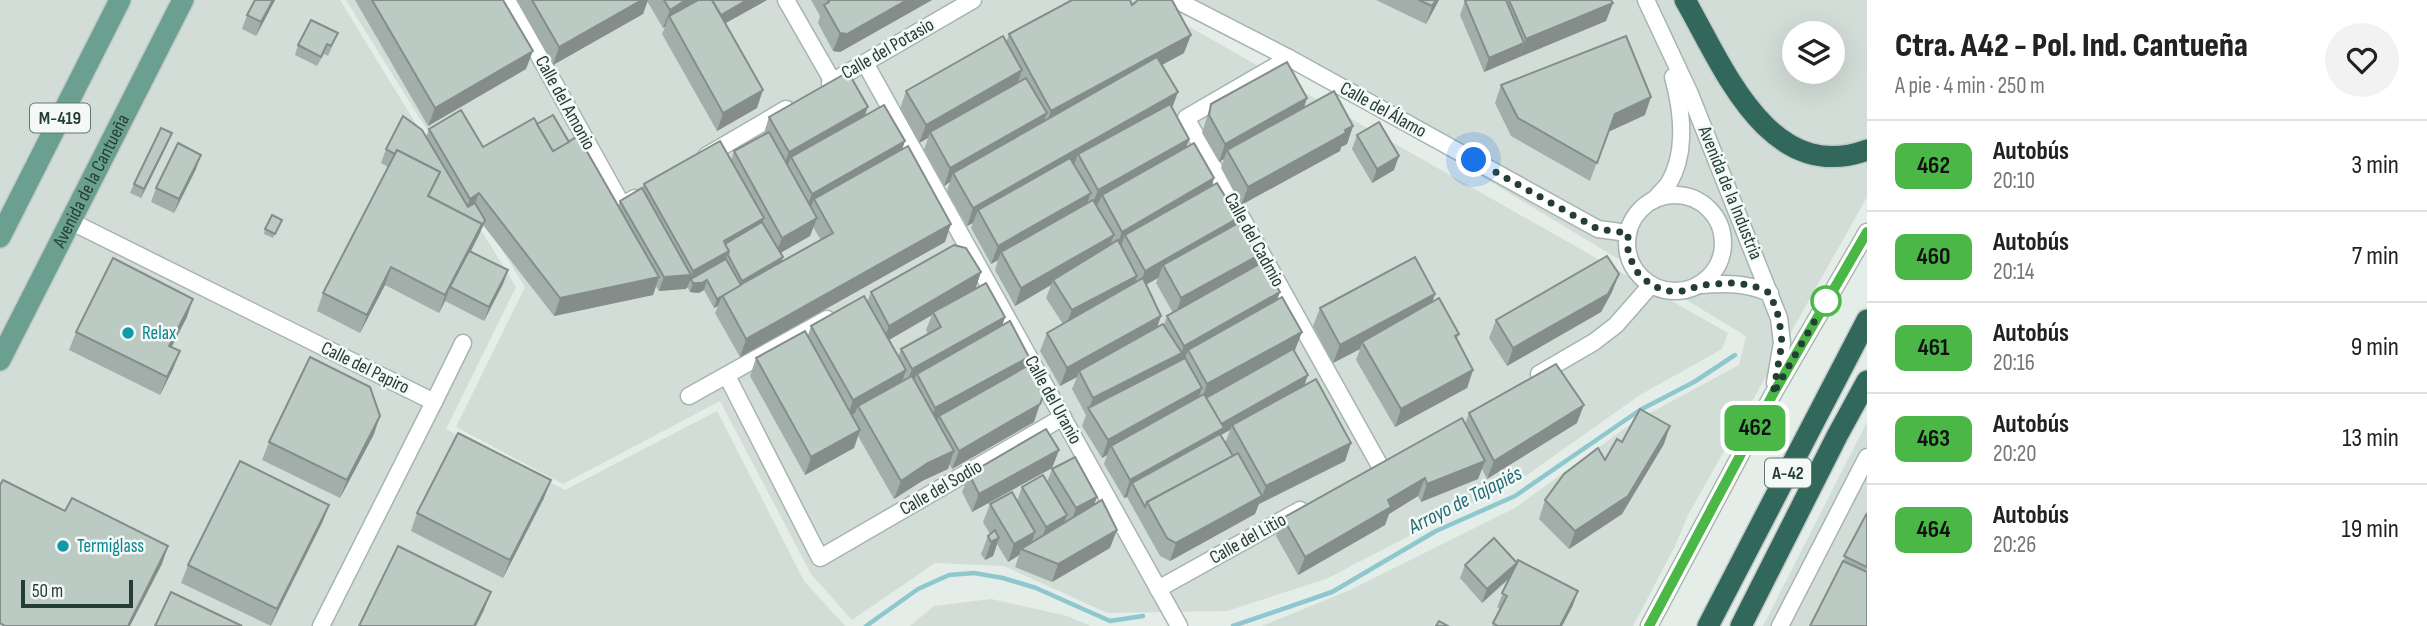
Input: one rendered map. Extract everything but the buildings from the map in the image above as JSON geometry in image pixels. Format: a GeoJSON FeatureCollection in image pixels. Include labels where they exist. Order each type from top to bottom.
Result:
{"type":"FeatureCollection","features":[{"type":"Feature","properties":{"kind":"highway"},"geometry":{"type":"LineString","coordinates":[[1685,0],[1744,103],[1763,126],[1786,144],[1809,153],[1833,156],[1867,150]]}},
{"type":"Feature","properties":{"kind":"highway","name":"A-42"},"geometry":{"type":"LineString","coordinates":[[1709,626],[1867,320]]}},
{"type":"Feature","properties":{"kind":"highway","name":"A-42"},"geometry":{"type":"LineString","coordinates":[[1741,626],[1867,381]]}},
{"type":"Feature","properties":{"kind":"main road","name":"M-419"},"geometry":{"type":"LineString","coordinates":[[0,237],[120,0]]}},
{"type":"Feature","properties":{"kind":"main road","name":"Avenida de la Cantueña"},"geometry":{"type":"LineString","coordinates":[[0,360],[183,0]]}},
{"type":"Feature","properties":{"kind":"street","name":"Calle del Amonio"},"geometry":{"type":"LineString","coordinates":[[508,0],[622,205],[646,191]]}},
{"type":"Feature","properties":{"kind":"street","name":"Calle del Potasio"},"geometry":{"type":"LineString","coordinates":[[786,0],[827,85],[972,0]]}},
{"type":"Feature","properties":{"kind":"street","name":"Calle del Álamo"},"geometry":{"type":"LineString","coordinates":[[1176,0],[1289,58],[1598,229],[1628,233]]}},
{"type":"Feature","properties":{"kind":"street","name":"Avenida de la Industria"},"geometry":{"type":"LineString","coordinates":[[1646,0],[1690,94],[1779,318],[1782,343],[1773,394]]}},
{"type":"Feature","properties":{"kind":"street"},"geometry":{"type":"LineString","coordinates":[[1662,38],[1680,102],[1681,141],[1677,164],[1669,183],[1654,200],[1637,213],[1628,233],[1628,253],[1636,271],[1651,285],[1667,291],[1685,291],[1701,285],[1731,283],[1751,285],[1770,293]]}},
{"type":"Feature","properties":{"kind":"street","name":"Calle del Cadmio"},"geometry":{"type":"LineString","coordinates":[[1289,58],[1186,118],[1374,469],[1397,456]]}},
{"type":"Feature","properties":{"kind":"street","name":"Calle del Uranio"},"geometry":{"type":"LineString","coordinates":[[865,63],[959,245],[1063,417],[1180,626]]}},
{"type":"Feature","properties":{"kind":"street"},"geometry":{"type":"LineString","coordinates":[[692,164],[798,102]]}},
{"type":"Feature","properties":{"kind":"street"},"geometry":{"type":"LineString","coordinates":[[1654,200],[1675,195],[1695,199],[1712,211],[1722,230],[1724,251],[1716,270],[1701,285]]}},
{"type":"Feature","properties":{"kind":"street","name":"Calle del Papiro"},"geometry":{"type":"LineString","coordinates":[[72,222],[434,402],[321,626]]}},
{"type":"Feature","properties":{"kind":"street"},"geometry":{"type":"LineString","coordinates":[[1649,626],[1773,394],[1867,232]]}},
{"type":"Feature","properties":{"kind":"street"},"geometry":{"type":"LineString","coordinates":[[1525,382],[1616,326],[1651,285]]}},
{"type":"Feature","properties":{"kind":"street"},"geometry":{"type":"LineString","coordinates":[[689,396],[841,312]]}},
{"type":"Feature","properties":{"kind":"street"},"geometry":{"type":"LineString","coordinates":[[434,402],[463,343]]}},
{"type":"Feature","properties":{"kind":"street","name":"Calle del Sodio"},"geometry":{"type":"LineString","coordinates":[[727,376],[820,558],[1063,417]]}},
{"type":"Feature","properties":{"kind":"street"},"geometry":{"type":"LineString","coordinates":[[1780,626],[1867,457]]}},
{"type":"Feature","properties":{"kind":"street","name":"Calle del Litio"},"geometry":{"type":"LineString","coordinates":[[1158,589],[1310,505]]}},
{"type":"Feature","properties":{"kind":"shaded area"},"geometry":{"type":"Polygon","coordinates":[[[0,0],[340,0],[516,287],[446,429],[565,490],[717,411],[804,581],[845,626],[0,626],[0,0]]]}},
{"type":"Feature","properties":{"kind":"shaded area"},"geometry":{"type":"Polygon","coordinates":[[[346,0],[1142,0],[1728,333],[1722,349],[1640,395],[1527,475],[1326,579],[1227,611],[1107,613],[1004,566],[935,563],[852,620],[811,574],[720,401],[563,484],[456,427],[525,287],[346,0]]]}},
{"type":"Feature","properties":{"kind":"shaded area"},"geometry":{"type":"Polygon","coordinates":[[[1189,0],[1867,0],[1867,197],[1688,515],[1675,546],[1633,626],[1262,626],[1350,590],[1515,508],[1635,421],[1739,365],[1746,336],[1189,0]]]}},
{"type":"Feature","properties":{"kind":"shaded area"},"geometry":{"type":"Polygon","coordinates":[[[1867,421],[1867,626],[1763,626],[1862,432],[1867,421]]]}},
{"type":"Feature","properties":{"kind":"shaded area"},"geometry":{"type":"Polygon","coordinates":[[[991,599],[1067,616],[1091,626],[910,626],[934,606],[991,599]]]}},
{"type":"Feature","properties":{"kind":"waterway","name":"Arroyo de Tajapiés"},"geometry":{"type":"LineString","coordinates":[[1233,626],[1332,592],[1436,531],[1515,496],[1640,410],[1694,382],[1735,355]]}},
{"type":"Feature","properties":{"kind":"waterway","name":"Arroyo de Tajapiés"},"geometry":{"type":"LineString","coordinates":[[866,626],[918,589],[949,575],[974,573],[1036,588],[1110,621],[1143,616]]}},
{"type":"Feature","properties":{"kind":"bus line","name":"462"},"geometry":{"type":"LineString","coordinates":[[1649,626],[1773,394],[1867,232]]}},
{"type":"Feature","properties":{"kind":"place","name":"Relax"},"geometry":{"type":"Point","coordinates":[128,333]}},
{"type":"Feature","properties":{"kind":"place","name":"Termiglass"},"geometry":{"type":"Point","coordinates":[63,546]}},
{"type":"Feature","properties":{"kind":"route"},"geometry":{"type":"LineString","coordinates":[[1474,160],[1598,229],[1628,233],[1628,253],[1636,271],[1651,285],[1667,291],[1685,291],[1701,285],[1731,283],[1751,285],[1770,293],[1779,318],[1782,343],[1773,394],[1826,301]]}}]}
